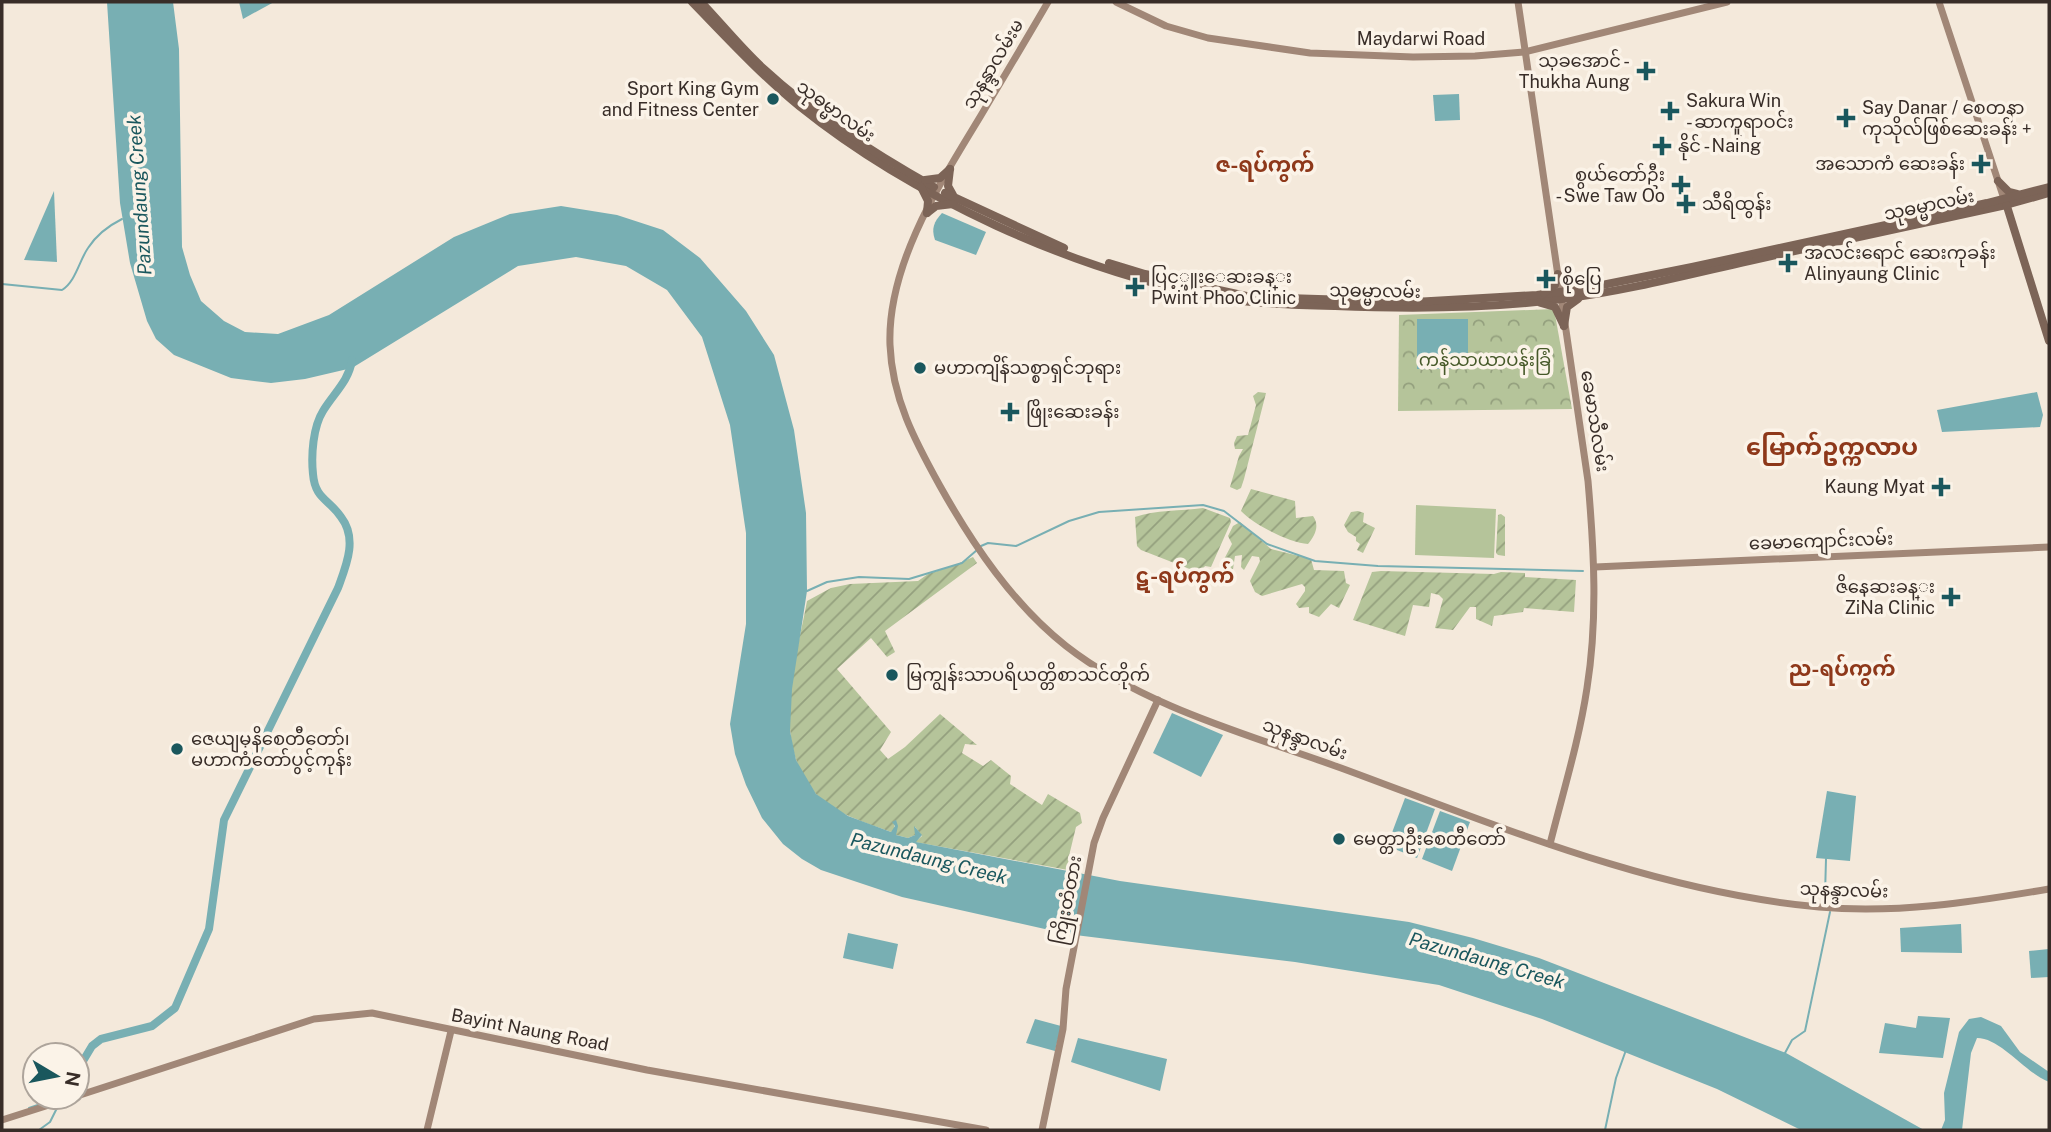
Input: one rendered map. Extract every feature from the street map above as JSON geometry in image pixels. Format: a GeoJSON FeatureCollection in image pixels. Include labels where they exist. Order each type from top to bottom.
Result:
{"type":"FeatureCollection","features":[{"type":"Feature","properties":{"kind":"main road","name":"သုဓမ္မာလမ်း"},"geometry":{"type":"LineString","coordinates":[[692,2],[762,71],[876,155],[938,192],[1029,239],[1069,256],[1144,280],[1251,303],[1410,309],[1583,293],[1988,206],[2049,187]]}},
{"type":"Feature","properties":{"kind":"main road","name":"သုဓမ္မာလမ်း"},"geometry":{"type":"LineString","coordinates":[[701,2],[762,71]]}},
{"type":"Feature","properties":{"kind":"main road","name":"သုနန္ဒာလမ်းမ"},"geometry":{"type":"LineString","coordinates":[[950,169],[1048,2]]}},
{"type":"Feature","properties":{"kind":"main road","name":"Maydarwi Road"},"geometry":{"type":"LineString","coordinates":[[1116,2],[1166,26],[1209,38],[1310,53],[1413,57],[1524,52],[1727,2]]}},
{"type":"Feature","properties":{"kind":"main road","name":"ခေမာသီလမ်း"},"geometry":{"type":"LineString","coordinates":[[1518,2],[1588,481],[1595,567],[1588,687],[1550,844]]}},
{"type":"Feature","properties":{"kind":"main road"},"geometry":{"type":"LineString","coordinates":[[1939,2],[2049,341]]}},
{"type":"Feature","properties":{"kind":"main road"},"geometry":{"type":"LineString","coordinates":[[927,213],[928,201],[921,182],[940,178],[950,169]]}},
{"type":"Feature","properties":{"kind":"main road"},"geometry":{"type":"LineString","coordinates":[[927,213],[936,206],[957,202],[948,186],[950,169]]}},
{"type":"Feature","properties":{"kind":"main road","name":"သုနန္ဒာလမ်း"},"geometry":{"type":"LineString","coordinates":[[950,169],[910,247],[899,277],[891,325],[890,356],[902,412],[915,441],[978,550],[1034,615],[1064,645],[1108,676],[1158,700],[1550,844],[1631,869],[1728,894],[1814,906],[1893,908],[1946,905],[2049,889]]}},
{"type":"Feature","properties":{"kind":"main road"},"geometry":{"type":"LineString","coordinates":[[1997,181],[2009,192],[2022,197],[2013,209],[2011,222]]}},
{"type":"Feature","properties":{"kind":"main road"},"geometry":{"type":"LineString","coordinates":[[1997,181],[1996,193],[1988,206],[2003,213],[2011,222]]}},
{"type":"Feature","properties":{"kind":"main road","name":"သုဓမ္မာလမ်း"},"geometry":{"type":"LineString","coordinates":[[2022,197],[2049,193]]}},
{"type":"Feature","properties":{"kind":"main road"},"geometry":{"type":"LineString","coordinates":[[1558,274],[1569,287],[1583,293],[1567,307],[1564,326]]}},
{"type":"Feature","properties":{"kind":"main road"},"geometry":{"type":"LineString","coordinates":[[1558,274],[1555,285],[1538,298],[1555,307],[1564,326]]}},
{"type":"Feature","properties":{"kind":"main road","name":"ခေမာကျောင်းလမ်း"},"geometry":{"type":"LineString","coordinates":[[1595,567],[2049,547]]}},
{"type":"Feature","properties":{"kind":"main road","name":"ကြိုးတံတား"},"geometry":{"type":"LineString","coordinates":[[1042,1130],[1063,1029],[1066,989],[1094,843],[1102,819],[1158,700]]}},
{"type":"Feature","properties":{"kind":"main road","name":"Bayint Naung Road"},"geometry":{"type":"LineString","coordinates":[[91,1092],[314,1019],[372,1013],[647,1070],[986,1130]]}},
{"type":"Feature","properties":{"kind":"main road"},"geometry":{"type":"LineString","coordinates":[[427,1130],[451,1031]]}},
{"type":"Feature","properties":{"kind":"main road","name":"Bayint Naung Road"},"geometry":{"type":"LineString","coordinates":[[2,1120],[29,1111]]}},
{"type":"Feature","properties":{"kind":"green space","name":"ကန်သာယာပန်းခြံ"},"geometry":{"type":"Polygon","coordinates":[[[1554,309],[1572,409],[1398,411],[1399,315],[1554,309]]]}},
{"type":"Feature","properties":{"kind":"green space"},"geometry":{"type":"Polygon","coordinates":[[[1258,392],[1266,393],[1244,479],[1241,488],[1237,490],[1230,487],[1243,449],[1235,449],[1234,443],[1237,436],[1248,435],[1256,405],[1253,396],[1258,392]]]}},
{"type":"Feature","properties":{"kind":"green space"},"geometry":{"type":"Polygon","coordinates":[[[1251,489],[1295,501],[1296,518],[1313,516],[1316,530],[1308,544],[1273,532],[1241,511],[1251,489]]]}},
{"type":"Feature","properties":{"kind":"green space"},"geometry":{"type":"Polygon","coordinates":[[[1416,505],[1496,509],[1494,558],[1415,555],[1416,505]]]}},
{"type":"Feature","properties":{"kind":"green space"},"geometry":{"type":"Polygon","coordinates":[[[1203,508],[1230,518],[1231,522],[1211,567],[1205,566],[1200,573],[1141,550],[1137,546],[1135,517],[1203,508]]]}},
{"type":"Feature","properties":{"kind":"green space"},"geometry":{"type":"Polygon","coordinates":[[[1351,512],[1364,513],[1363,522],[1375,528],[1363,553],[1357,550],[1360,544],[1344,525],[1351,512]]]}},
{"type":"Feature","properties":{"kind":"green space"},"geometry":{"type":"Polygon","coordinates":[[[1498,515],[1505,517],[1505,556],[1496,553],[1498,515]]]}},
{"type":"Feature","properties":{"kind":"green space"},"geometry":{"type":"Polygon","coordinates":[[[1240,522],[1271,549],[1311,559],[1314,570],[1344,571],[1346,583],[1350,585],[1339,608],[1331,604],[1319,617],[1309,613],[1309,607],[1299,608],[1296,604],[1305,591],[1302,584],[1262,596],[1255,592],[1250,581],[1260,561],[1259,557],[1252,556],[1244,570],[1241,567],[1242,555],[1235,556],[1233,569],[1229,571],[1220,567],[1232,544],[1228,536],[1233,526],[1240,522]]]}},
{"type":"Feature","properties":{"kind":"green space"},"geometry":{"type":"Polygon","coordinates":[[[973,557],[977,563],[885,631],[895,652],[887,657],[871,638],[837,669],[891,732],[880,750],[888,759],[940,714],[977,745],[965,744],[962,753],[983,766],[991,760],[1011,776],[1010,784],[1042,805],[1048,794],[1080,813],[1082,823],[1076,827],[1068,870],[915,842],[922,836],[915,827],[915,835],[908,838],[896,835],[895,820],[894,830],[891,832],[850,817],[815,793],[801,772],[793,750],[790,700],[807,601],[831,588],[850,584],[918,581],[928,574],[973,557]]]}},
{"type":"Feature","properties":{"kind":"green space"},"geometry":{"type":"Polygon","coordinates":[[[1372,572],[1525,573],[1525,577],[1576,580],[1574,612],[1524,608],[1523,612],[1494,616],[1492,626],[1476,619],[1476,607],[1470,607],[1453,630],[1435,628],[1443,599],[1431,593],[1429,607],[1413,605],[1405,636],[1353,620],[1372,572]]]}},
{"type":"Feature","properties":{"kind":"water","name":"Pazundaung Creek"},"geometry":{"type":"Polygon","coordinates":[[[107,2],[173,2],[179,49],[182,247],[201,301],[224,321],[245,332],[278,334],[329,315],[454,237],[510,214],[561,206],[617,215],[663,230],[700,258],[746,311],[774,355],[794,430],[806,513],[807,591],[792,689],[790,731],[796,760],[816,794],[848,816],[891,832],[895,826],[892,822],[896,820],[896,835],[908,838],[915,835],[914,826],[922,835],[916,842],[1120,881],[1409,922],[1473,938],[1539,958],[1786,1053],[1924,1130],[1801,1130],[1717,1089],[1542,1019],[1439,985],[1295,962],[1067,934],[902,897],[821,870],[802,859],[783,844],[762,818],[735,754],[730,724],[746,624],[746,533],[730,425],[702,337],[667,290],[626,266],[576,257],[518,266],[352,368],[305,379],[271,383],[231,378],[174,355],[156,339],[147,321],[130,263],[120,203],[107,2]]]}},
{"type":"Feature","properties":{"kind":"water"},"geometry":{"type":"Polygon","coordinates":[[[239,2],[274,2],[243,19],[239,2]]]}},
{"type":"Feature","properties":{"kind":"water"},"geometry":{"type":"Polygon","coordinates":[[[1459,94],[1460,120],[1435,121],[1433,95],[1459,94]]]}},
{"type":"Feature","properties":{"kind":"water"},"geometry":{"type":"Polygon","coordinates":[[[54,191],[57,262],[24,260],[54,191]]]}},
{"type":"Feature","properties":{"kind":"water"},"geometry":{"type":"Polygon","coordinates":[[[942,213],[986,232],[976,255],[935,240],[934,225],[942,213]]]}},
{"type":"Feature","properties":{"kind":"water"},"geometry":{"type":"Polygon","coordinates":[[[1417,319],[1468,319],[1468,369],[1417,369],[1417,319]]]}},
{"type":"Feature","properties":{"kind":"water"},"geometry":{"type":"Polygon","coordinates":[[[2037,392],[2043,415],[2040,427],[1942,432],[1937,410],[2037,392]]]}},
{"type":"Feature","properties":{"kind":"water"},"geometry":{"type":"Polygon","coordinates":[[[1172,713],[1223,735],[1201,777],[1153,753],[1172,713]]]}},
{"type":"Feature","properties":{"kind":"water"},"geometry":{"type":"Polygon","coordinates":[[[1827,791],[1856,796],[1850,861],[1816,858],[1827,791]]]}},
{"type":"Feature","properties":{"kind":"water"},"geometry":{"type":"Polygon","coordinates":[[[1405,798],[1435,809],[1417,858],[1387,846],[1405,798]]]}},
{"type":"Feature","properties":{"kind":"water"},"geometry":{"type":"Polygon","coordinates":[[[1440,811],[1470,822],[1452,871],[1422,859],[1440,811]]]}},
{"type":"Feature","properties":{"kind":"water"},"geometry":{"type":"Polygon","coordinates":[[[1961,924],[1962,953],[1901,952],[1900,928],[1961,924]]]}},
{"type":"Feature","properties":{"kind":"water"},"geometry":{"type":"Polygon","coordinates":[[[848,933],[898,944],[893,969],[843,958],[848,933]]]}},
{"type":"Feature","properties":{"kind":"water"},"geometry":{"type":"Polygon","coordinates":[[[2049,949],[2049,977],[2031,978],[2029,951],[2049,949]]]}},
{"type":"Feature","properties":{"kind":"water"},"geometry":{"type":"Polygon","coordinates":[[[1918,1016],[1950,1018],[1943,1058],[1879,1053],[1885,1023],[1916,1028],[1918,1016]]]}},
{"type":"Feature","properties":{"kind":"water"},"geometry":{"type":"Polygon","coordinates":[[[1981,1017],[2001,1026],[2020,1052],[2049,1072],[2049,1082],[1995,1044],[1977,1038],[1971,1053],[1962,1130],[1941,1130],[1945,1120],[1944,1093],[1959,1032],[1969,1019],[1981,1017]]]}},
{"type":"Feature","properties":{"kind":"water"},"geometry":{"type":"Polygon","coordinates":[[[1035,1019],[1061,1026],[1055,1051],[1026,1043],[1035,1019]]]}},
{"type":"Feature","properties":{"kind":"water"},"geometry":{"type":"Polygon","coordinates":[[[1078,1038],[1167,1059],[1160,1091],[1071,1062],[1078,1038]]]}},
{"type":"Feature","properties":{"kind":"waterway","name":"Pazundaung Creek"},"geometry":{"type":"LineString","coordinates":[[2,284],[62,290],[71,281],[95,239],[122,219]]}},
{"type":"Feature","properties":{"kind":"waterway"},"geometry":{"type":"LineString","coordinates":[[91,1048],[101,1039],[152,1026],[175,1008],[209,929],[224,820],[338,588],[347,562],[350,543],[346,525],[317,489],[312,458],[320,418],[344,381],[352,360]]}},
{"type":"Feature","properties":{"kind":"waterway"},"geometry":{"type":"LineString","coordinates":[[981,546],[988,543],[1016,546],[1069,521],[1099,512],[1203,505],[1224,511],[1267,544],[1315,561],[1378,566],[1583,571]]}},
{"type":"Feature","properties":{"kind":"waterway"},"geometry":{"type":"LineString","coordinates":[[807,591],[827,582],[859,577],[909,579],[962,563],[977,550]]}},
{"type":"Feature","properties":{"kind":"waterway"},"geometry":{"type":"LineString","coordinates":[[1826,859],[1825,895],[1832,901],[1831,907]]}},
{"type":"Feature","properties":{"kind":"waterway"},"geometry":{"type":"LineString","coordinates":[[1785,1053],[1792,1040],[1805,1031],[1830,912]]}},
{"type":"Feature","properties":{"kind":"waterway"},"geometry":{"type":"LineString","coordinates":[[1605,1130],[1616,1078],[1626,1050]]}},
{"type":"Feature","properties":{"kind":"waterway"},"geometry":{"type":"LineString","coordinates":[[39,1130],[50,1122],[56,1111]]}},
{"type":"Feature","properties":{"kind":"place","name":"သုခအောင် - Thukha Aung"},"geometry":{"type":"Point","coordinates":[1646,71]}},
{"type":"Feature","properties":{"kind":"place","name":"Sport King Gym and Fitness Center"},"geometry":{"type":"Point","coordinates":[773,99]}},
{"type":"Feature","properties":{"kind":"place","name":"Sakura Win - ဆာကူရာဝင်း"},"geometry":{"type":"Point","coordinates":[1670,111]}},
{"type":"Feature","properties":{"kind":"place","name":"Say Danar / စေတနာ ကုသိုလ်ဖြစ်ဆေးခန်း +"},"geometry":{"type":"Point","coordinates":[1846,118]}},
{"type":"Feature","properties":{"kind":"place","name":"နိုင် - Naing"},"geometry":{"type":"Point","coordinates":[1662,146]}},
{"type":"Feature","properties":{"kind":"place","name":"အသောကံ ဆေးခန်း"},"geometry":{"type":"Point","coordinates":[1981,164]}},
{"type":"Feature","properties":{"kind":"place","name":"စွယ်တော်ဦး - Swe Taw Oo"},"geometry":{"type":"Point","coordinates":[1681,185]}},
{"type":"Feature","properties":{"kind":"place","name":"သီရိထွန်း"},"geometry":{"type":"Point","coordinates":[1686,204]}},
{"type":"Feature","properties":{"kind":"place","name":"အလင်းရောင် ဆေးကုခန်း Alinyaung Clinic"},"geometry":{"type":"Point","coordinates":[1788,263]}},
{"type":"Feature","properties":{"kind":"place","name":"စိုပြေ"},"geometry":{"type":"Point","coordinates":[1546,279]}},
{"type":"Feature","properties":{"kind":"place","name":"ပြင့္ဖူးေဆးခန္း Pwint Phoo Clinic"},"geometry":{"type":"Point","coordinates":[1135,287]}},
{"type":"Feature","properties":{"kind":"place","name":"မဟာကျိန်သစ္စာရှင်ဘုရား"},"geometry":{"type":"Point","coordinates":[920,368]}},
{"type":"Feature","properties":{"kind":"place","name":"ဖြိုးဆေးခန်း"},"geometry":{"type":"Point","coordinates":[1010,412]}},
{"type":"Feature","properties":{"kind":"place","name":"Kaung Myat"},"geometry":{"type":"Point","coordinates":[1941,487]}},
{"type":"Feature","properties":{"kind":"place","name":"ဇိနေဆးခန္း ZiNa Clinic"},"geometry":{"type":"Point","coordinates":[1951,597]}},
{"type":"Feature","properties":{"kind":"place","name":"မြကျွန်းသာပရိယတ္တိစာသင်တိုက်"},"geometry":{"type":"Point","coordinates":[892,675]}},
{"type":"Feature","properties":{"kind":"place","name":"ဇေယျမုနိစေတီတော်၊ မဟာကံတော်ပွင့်ကုန်း"},"geometry":{"type":"Point","coordinates":[177,749]}},
{"type":"Feature","properties":{"kind":"place","name":"မေတ္တာဦးစေတီတော်"},"geometry":{"type":"Point","coordinates":[1339,839]}},
{"type":"Feature","properties":{"kind":"district","name":"ဇ-ရပ်ကွက်"},"geometry":{"type":"Point","coordinates":[1265,165]}},
{"type":"Feature","properties":{"kind":"district","name":"မြောက်‌ဥက္ကလာပ"},"geometry":{"type":"Point","coordinates":[1832,447]}},
{"type":"Feature","properties":{"kind":"district","name":"ဋ-ရပ်ကွက်"},"geometry":{"type":"Point","coordinates":[1185,576]}},
{"type":"Feature","properties":{"kind":"district","name":"ည-ရပ်ကွက်"},"geometry":{"type":"Point","coordinates":[1842,669]}}]}
